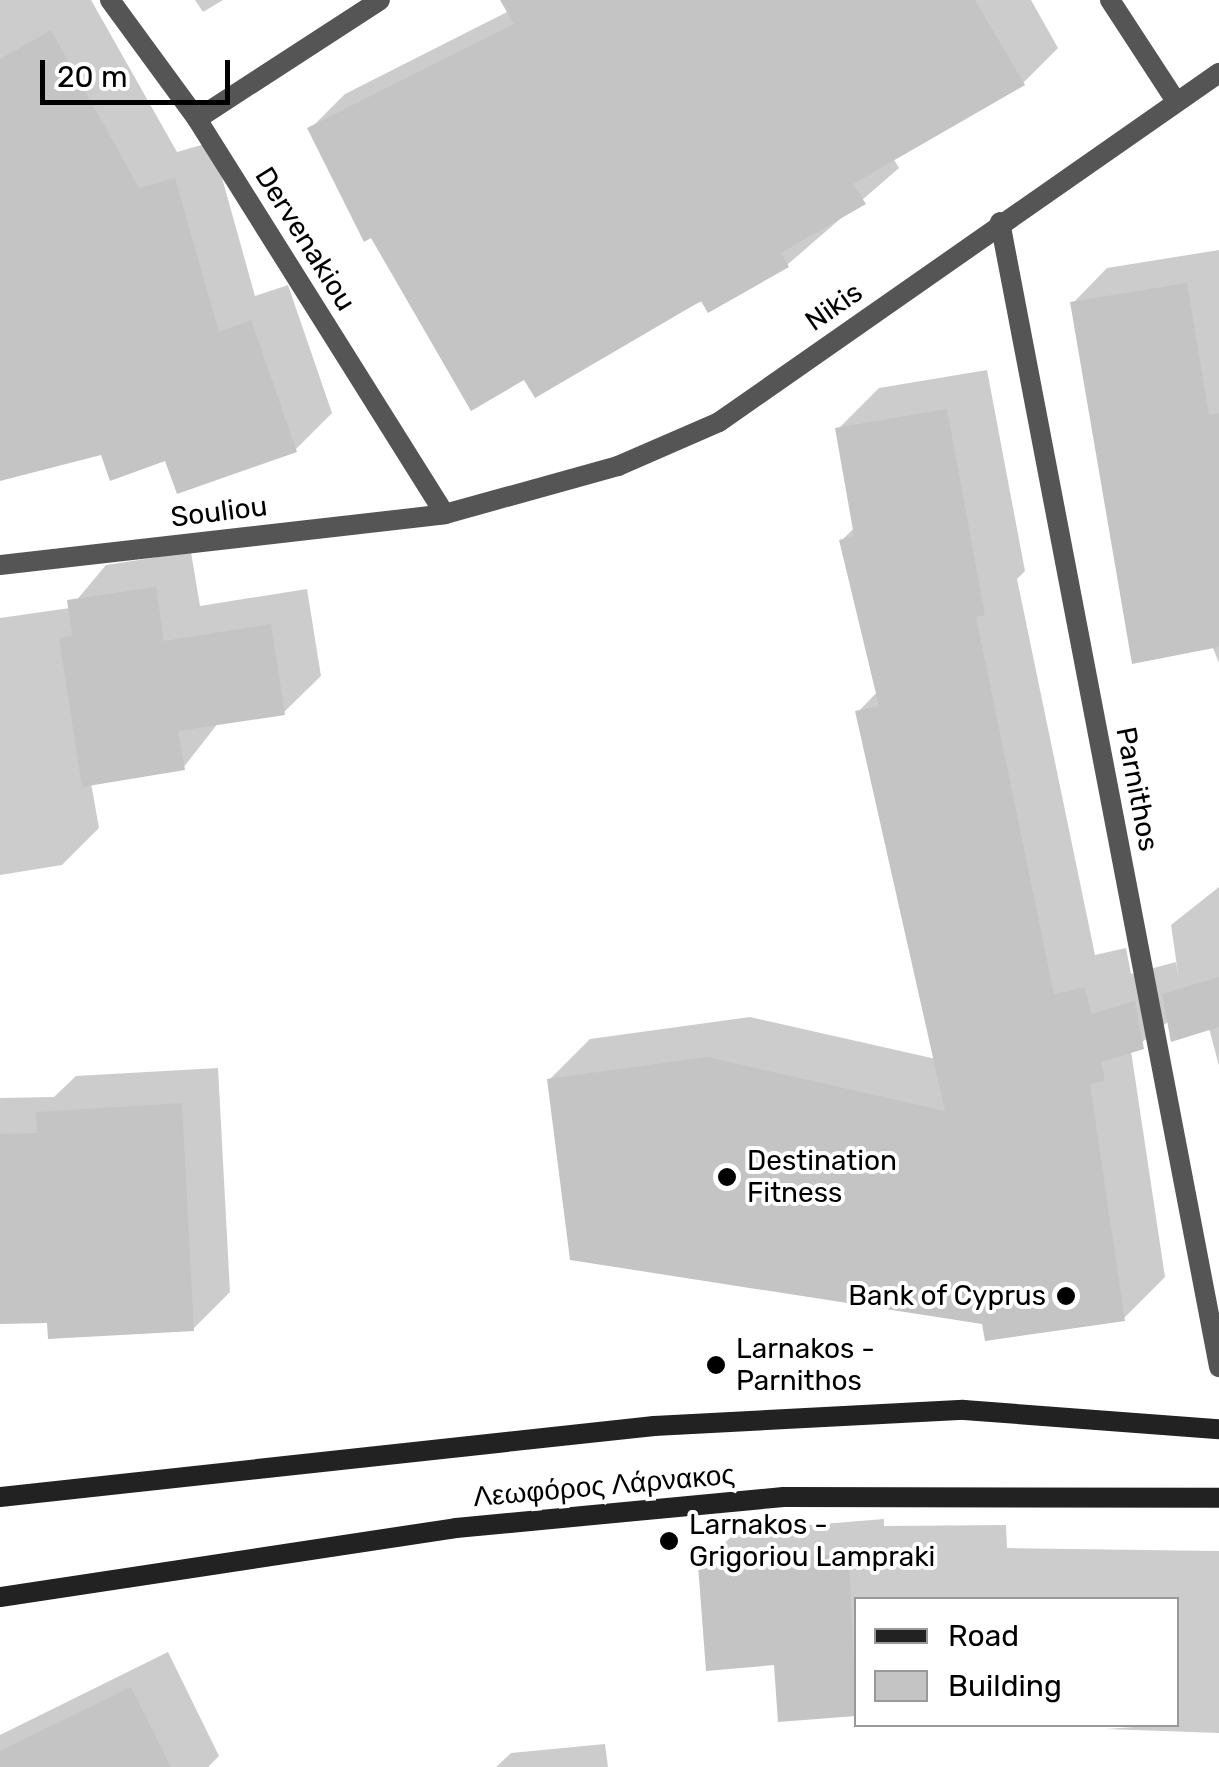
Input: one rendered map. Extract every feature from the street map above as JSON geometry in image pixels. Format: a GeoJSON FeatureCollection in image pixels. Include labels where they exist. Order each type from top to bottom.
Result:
{"type":"FeatureCollection","features":[{"type":"Feature","properties":{"kind":"main road","name":"Λεωφόρος Λάρνακος"},"geometry":{"type":"LineString","coordinates":[[0,1497],[654,1426],[964,1410],[1219,1429]]}},
{"type":"Feature","properties":{"kind":"main road","name":"Λεωφόρος Λάρνακος"},"geometry":{"type":"LineString","coordinates":[[0,1596],[456,1528],[765,1499],[945,1491],[1219,1498]]}},
{"type":"Feature","properties":{"kind":"street","name":"Dervenakiou"},"geometry":{"type":"LineString","coordinates":[[110,0],[197,120],[445,514]]}},
{"type":"Feature","properties":{"kind":"street"},"geometry":{"type":"LineString","coordinates":[[197,120],[380,0]]}},
{"type":"Feature","properties":{"kind":"street"},"geometry":{"type":"LineString","coordinates":[[1110,0],[1174,98]]}},
{"type":"Feature","properties":{"kind":"street","name":"Nikis"},"geometry":{"type":"LineString","coordinates":[[445,514],[618,466],[719,422],[1174,98],[1219,73]]}},
{"type":"Feature","properties":{"kind":"street","name":"Parnithos"},"geometry":{"type":"LineString","coordinates":[[1000,222],[1219,1367]]}},
{"type":"Feature","properties":{"kind":"street","name":"Souliou"},"geometry":{"type":"LineString","coordinates":[[0,565],[445,514]]}},
{"type":"Feature","properties":{"kind":"building"},"geometry":{"type":"Polygon","coordinates":[[[500,0],[975,0],[1025,85],[853,184],[866,204],[781,253],[789,267],[708,313],[701,301],[535,398],[524,380],[471,411],[371,238],[364,242],[307,128],[514,24],[500,0]]]}},
{"type":"Feature","properties":{"kind":"building"},"geometry":{"type":"Polygon","coordinates":[[[51,30],[139,188],[175,178],[219,332],[251,320],[297,452],[177,494],[165,461],[110,481],[101,455],[0,481],[0,59],[51,30]]]}},
{"type":"Feature","properties":{"kind":"building"},"geometry":{"type":"Polygon","coordinates":[[[1187,283],[1209,415],[1219,413],[1219,647],[1132,664],[1070,302],[1187,283]]]}},
{"type":"Feature","properties":{"kind":"building"},"geometry":{"type":"Polygon","coordinates":[[[947,409],[985,615],[976,617],[1054,994],[1085,987],[1091,1014],[1135,1001],[1144,1049],[1101,1062],[1105,1081],[1090,1084],[1125,1321],[985,1341],[982,1324],[570,1260],[547,1079],[707,1057],[945,1111],[855,711],[879,706],[839,540],[854,536],[835,428],[947,409]]]}},
{"type":"Feature","properties":{"kind":"building"},"geometry":{"type":"Polygon","coordinates":[[[156,587],[164,641],[271,624],[285,715],[178,731],[185,770],[82,787],[59,638],[72,636],[67,600],[156,587]]]}},
{"type":"Feature","properties":{"kind":"building"},"geometry":{"type":"Polygon","coordinates":[[[1219,977],[1219,1027],[1171,1042],[1162,994],[1219,977]]]}},
{"type":"Feature","properties":{"kind":"building"},"geometry":{"type":"Polygon","coordinates":[[[182,1103],[194,1331],[48,1339],[47,1323],[0,1324],[0,1134],[37,1133],[36,1112],[182,1103]]]}},
{"type":"Feature","properties":{"kind":"building"},"geometry":{"type":"Polygon","coordinates":[[[849,1553],[854,1716],[778,1722],[774,1665],[706,1671],[698,1565],[849,1553]]]}},
{"type":"Feature","properties":{"kind":"building"},"geometry":{"type":"Polygon","coordinates":[[[131,1687],[171,1767],[0,1767],[0,1751],[131,1687]]]}},
{"type":"Feature","properties":{"kind":"place","name":"Destination Fitness"},"geometry":{"type":"Point","coordinates":[727,1177]}},
{"type":"Feature","properties":{"kind":"place","name":"Bank of Cyprus"},"geometry":{"type":"Point","coordinates":[1066,1296]}},
{"type":"Feature","properties":{"kind":"place","name":"Larnakos - Parnithos"},"geometry":{"type":"Point","coordinates":[716,1365]}},
{"type":"Feature","properties":{"kind":"place","name":"Larnakos - Grigoriou Lampraki"},"geometry":{"type":"Point","coordinates":[669,1541]}}]}
